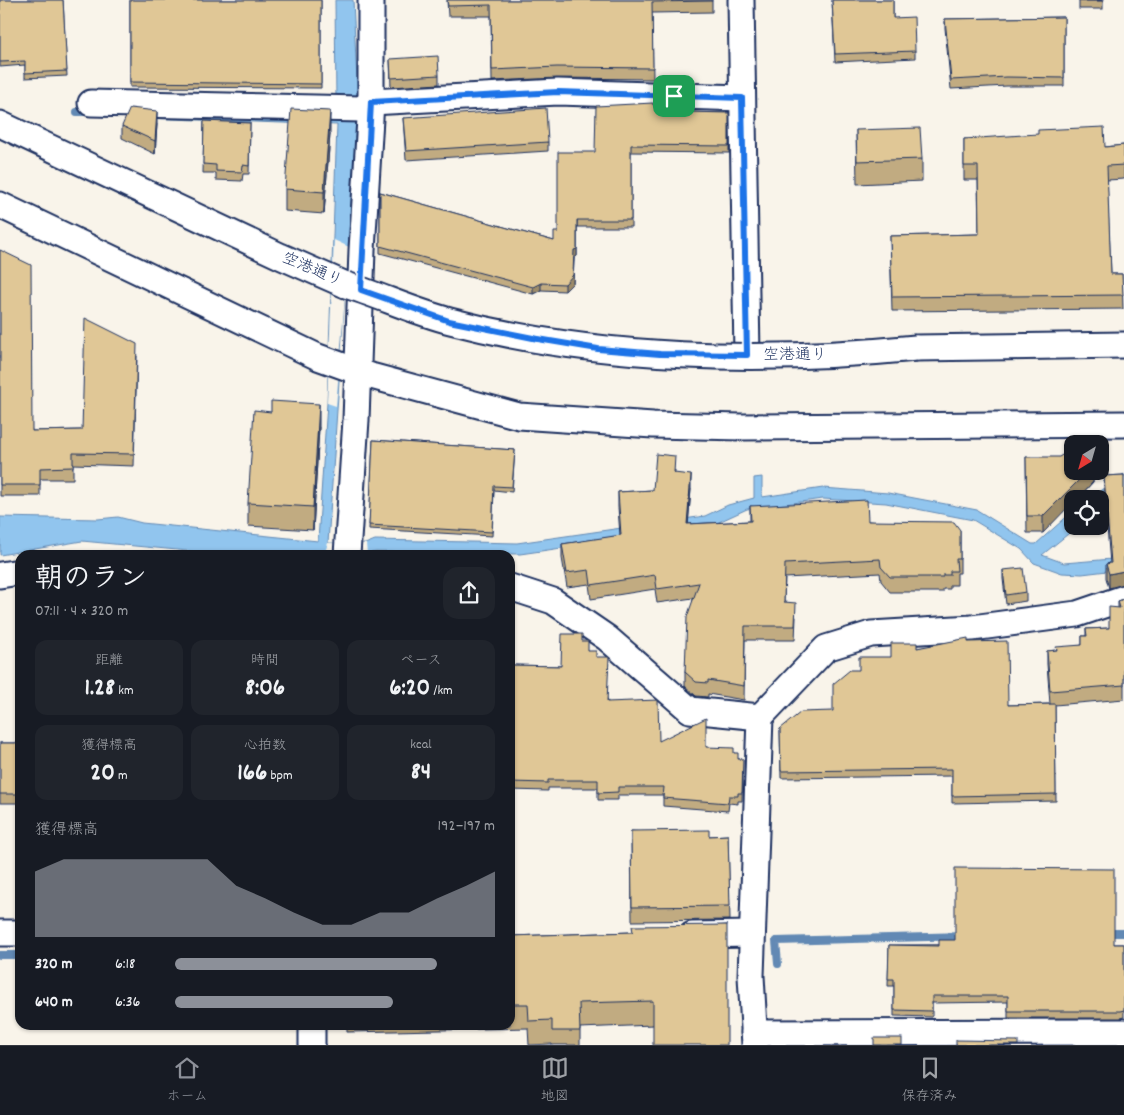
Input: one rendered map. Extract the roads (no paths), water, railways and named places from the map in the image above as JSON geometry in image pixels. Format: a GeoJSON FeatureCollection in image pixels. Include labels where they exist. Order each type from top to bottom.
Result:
{"type":"FeatureCollection","features":[{"type":"Feature","properties":{"kind":"street"},"geometry":{"type":"LineString","coordinates":[[348,546],[358,372],[371,0]]}},
{"type":"Feature","properties":{"kind":"street"},"geometry":{"type":"LineString","coordinates":[[741,0],[747,355]]}},
{"type":"Feature","properties":{"kind":"street"},"geometry":{"type":"LineString","coordinates":[[90,103],[331,108],[558,92],[742,98]]}},
{"type":"Feature","properties":{"kind":"street","name":"空港通り"},"geometry":{"type":"LineString","coordinates":[[0,124],[323,275],[449,321],[538,339],[598,349],[660,354],[747,355],[845,355],[916,348],[1124,345]]}},
{"type":"Feature","properties":{"kind":"street"},"geometry":{"type":"LineString","coordinates":[[0,205],[318,357],[358,372],[518,416],[653,425],[750,427],[1124,424]]}},
{"type":"Feature","properties":{"kind":"street"},"geometry":{"type":"LineString","coordinates":[[0,575],[15,573]]}},
{"type":"Feature","properties":{"kind":"street"},"geometry":{"type":"LineString","coordinates":[[515,589],[553,601],[607,638],[690,710],[760,717]]}},
{"type":"Feature","properties":{"kind":"street"},"geometry":{"type":"LineString","coordinates":[[1124,598],[1077,614],[972,628],[870,634],[826,648],[760,717],[751,976],[754,1039],[966,1032],[1124,1032]]}},
{"type":"Feature","properties":{"kind":"street"},"geometry":{"type":"LineString","coordinates":[[0,933],[15,933]]}},
{"type":"Feature","properties":{"kind":"street"},"geometry":{"type":"LineString","coordinates":[[665,936],[752,934]]}},
{"type":"Feature","properties":{"kind":"street"},"geometry":{"type":"LineString","coordinates":[[312,1030],[312,1045]]}},
{"type":"Feature","properties":{"kind":"water"},"geometry":{"type":"Polygon","coordinates":[[[335,0],[353,0],[358,101],[328,543],[365,544],[375,540],[517,543],[705,516],[728,505],[754,498],[754,478],[762,477],[762,497],[823,488],[888,493],[977,510],[1032,544],[1036,544],[1064,519],[1064,535],[1067,535],[1042,555],[1064,563],[1124,558],[1124,569],[1082,574],[1062,573],[1034,563],[1021,549],[973,520],[886,503],[823,499],[747,509],[708,527],[520,554],[515,554],[515,550],[177,550],[82,541],[29,550],[15,550],[15,552],[0,555],[0,517],[98,519],[118,517],[142,523],[318,541],[327,403],[337,125],[87,116],[85,108],[336,99],[335,0]]]}},
{"type":"Feature","properties":{"kind":"water"},"geometry":{"type":"Polygon","coordinates":[[[1124,474],[1124,490],[1109,499],[1109,490],[1101,490],[1124,474]]]}},
{"type":"Feature","properties":{"kind":"waterway"},"geometry":{"type":"LineString","coordinates":[[77,112],[92,112]]}},
{"type":"Feature","properties":{"kind":"waterway"},"geometry":{"type":"LineString","coordinates":[[1105,933],[1124,933]]}},
{"type":"Feature","properties":{"kind":"waterway"},"geometry":{"type":"LineString","coordinates":[[778,964],[776,941],[966,936]]}},
{"type":"Feature","properties":{"kind":"waterway"},"geometry":{"type":"LineString","coordinates":[[0,955],[15,955]]}}]}
